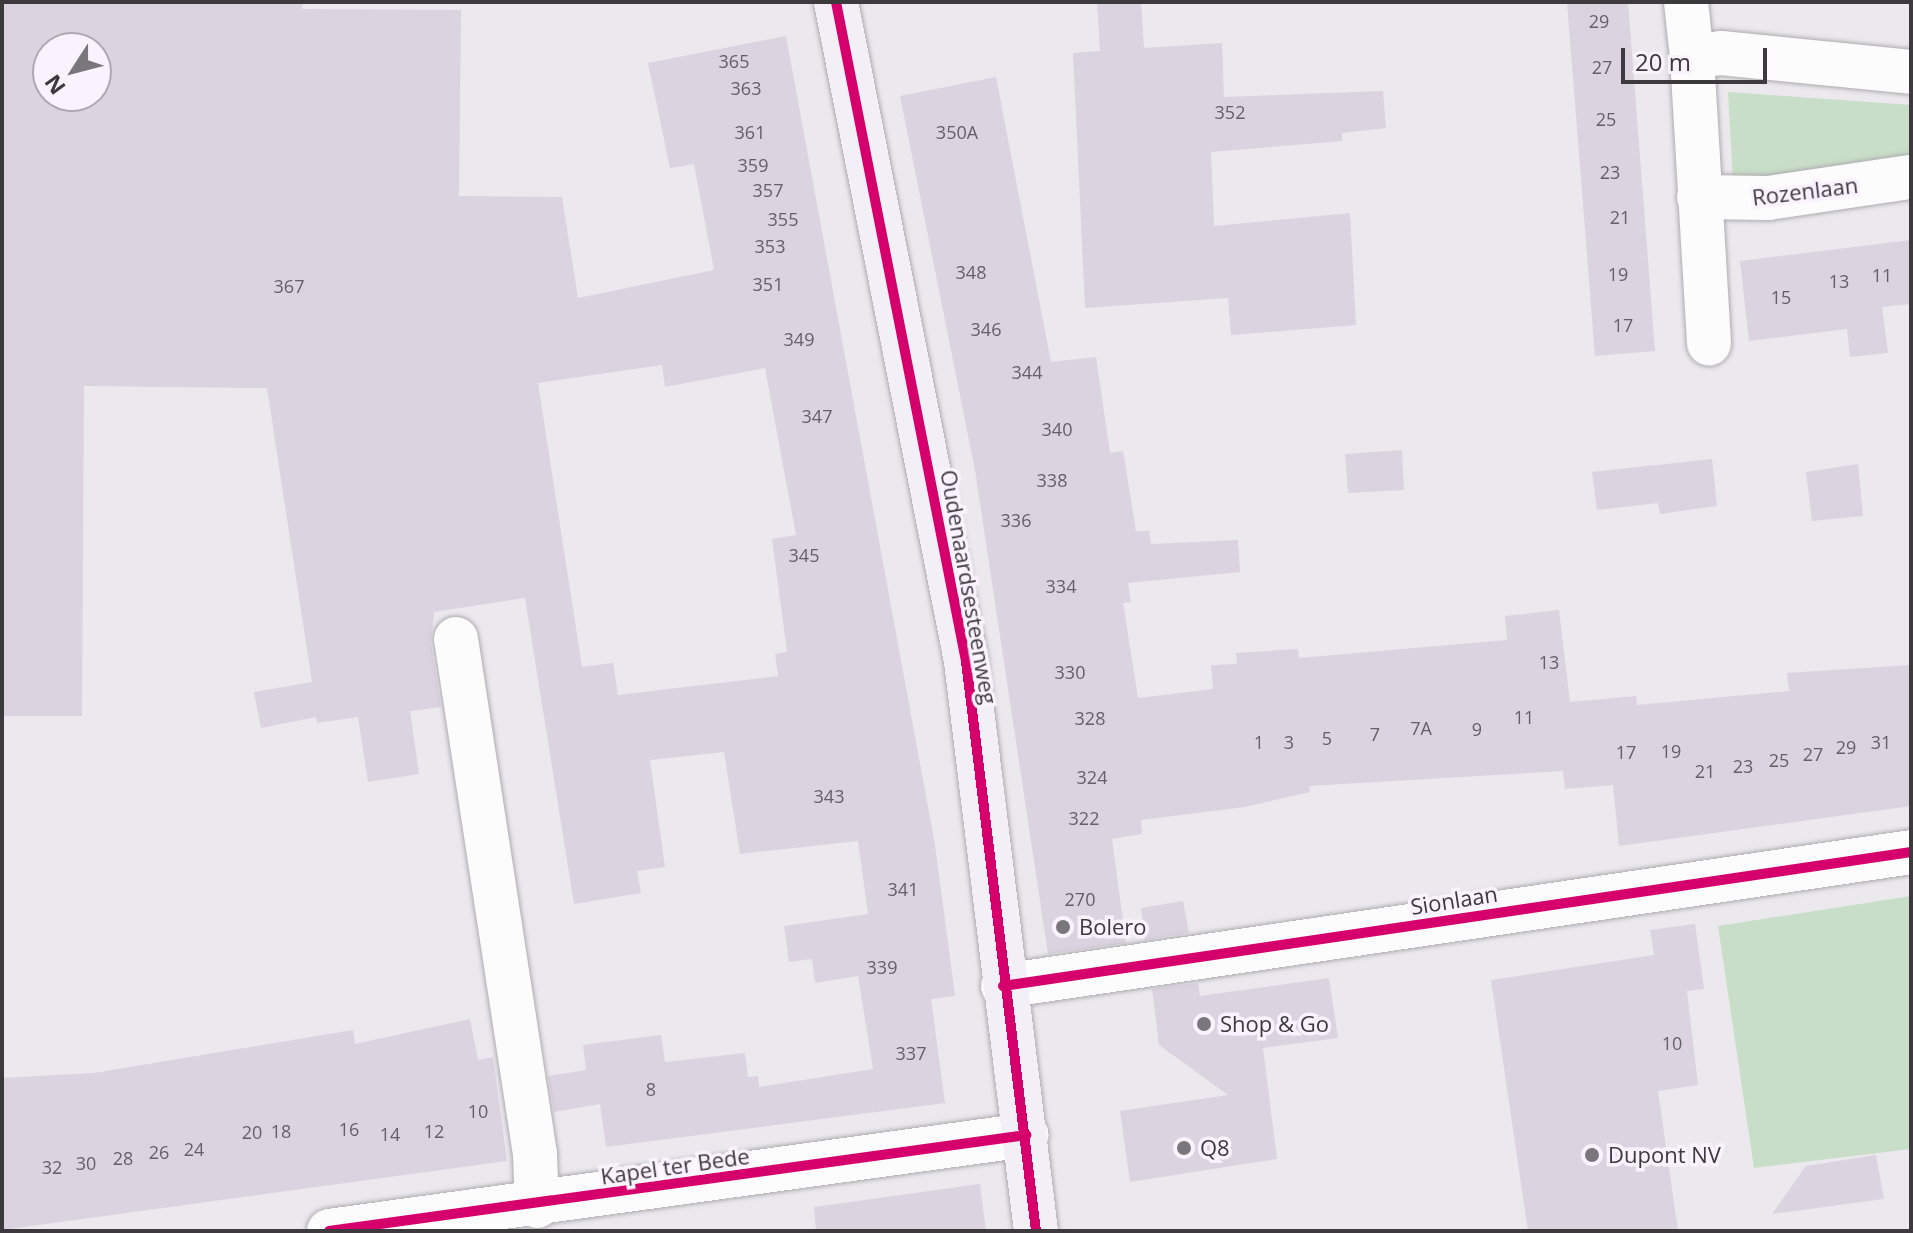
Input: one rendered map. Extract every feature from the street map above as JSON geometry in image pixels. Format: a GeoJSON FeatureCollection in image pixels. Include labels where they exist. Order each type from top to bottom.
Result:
{"type":"FeatureCollection","features":[{"type":"Feature","properties":{"kind":"main road","name":"Oudenaardsesteenweg"},"geometry":{"type":"LineString","coordinates":[[836,2],[966,661],[1003,986],[1026,1135],[1036,1231]]}},
{"type":"Feature","properties":{"kind":"street"},"geometry":{"type":"LineString","coordinates":[[1686,2],[1709,343]]}},
{"type":"Feature","properties":{"kind":"street"},"geometry":{"type":"LineString","coordinates":[[1692,57],[1721,53],[1911,72]]}},
{"type":"Feature","properties":{"kind":"street","name":"Rozenlaan"},"geometry":{"type":"LineString","coordinates":[[1699,197],[1768,198],[1911,177]]}},
{"type":"Feature","properties":{"kind":"street"},"geometry":{"type":"LineString","coordinates":[[456,639],[535,1154],[537,1206]]}},
{"type":"Feature","properties":{"kind":"street","name":"Sionlaan"},"geometry":{"type":"LineString","coordinates":[[1003,986],[1911,852]]}},
{"type":"Feature","properties":{"kind":"street","name":"Kapel ter Bede"},"geometry":{"type":"LineString","coordinates":[[329,1231],[537,1206],[1026,1135]]}},
{"type":"Feature","properties":{"kind":"green space"},"geometry":{"type":"Polygon","coordinates":[[[1728,92],[1911,105],[1911,154],[1733,182],[1728,92]]]}},
{"type":"Feature","properties":{"kind":"green space"},"geometry":{"type":"Polygon","coordinates":[[[1911,896],[1911,1149],[1754,1168],[1718,926],[1911,896]]]}},
{"type":"Feature","properties":{"kind":"building"},"geometry":{"type":"Polygon","coordinates":[[[2,2],[303,2],[302,9],[461,10],[459,196],[562,197],[578,298],[714,270],[694,164],[670,168],[648,63],[786,36],[935,845],[955,996],[931,999],[945,1103],[606,1147],[600,1104],[554,1112],[548,1076],[586,1070],[583,1045],[661,1035],[665,1062],[745,1053],[748,1077],[758,1076],[759,1087],[873,1069],[858,976],[815,983],[812,959],[789,962],[784,926],[868,914],[858,841],[740,854],[724,752],[650,760],[665,867],[637,871],[641,893],[574,904],[525,598],[434,612],[431,643],[441,707],[410,711],[419,774],[368,782],[358,717],[317,723],[316,717],[261,728],[254,692],[312,682],[267,388],[84,386],[82,716],[2,716],[2,2]],[[662,365],[538,383],[582,667],[613,663],[618,695],[778,676],[775,654],[787,652],[772,539],[796,535],[765,368],[665,387],[662,365]]]}},
{"type":"Feature","properties":{"kind":"building"},"geometry":{"type":"Polygon","coordinates":[[[1097,2],[1141,2],[1144,48],[1222,43],[1224,97],[1383,91],[1386,128],[1342,133],[1342,141],[1211,152],[1214,226],[1350,213],[1356,325],[1231,335],[1228,298],[1085,308],[1073,53],[1100,51],[1097,2]]]}},
{"type":"Feature","properties":{"kind":"building"},"geometry":{"type":"Polygon","coordinates":[[[1567,2],[1628,2],[1655,351],[1595,356],[1567,2]]]}},
{"type":"Feature","properties":{"kind":"building"},"geometry":{"type":"Polygon","coordinates":[[[996,77],[1051,362],[1096,357],[1110,453],[1123,451],[1136,531],[1149,531],[1151,544],[1238,540],[1240,572],[1128,583],[1131,602],[1123,603],[1138,698],[1213,689],[1211,665],[1237,664],[1236,653],[1298,649],[1299,658],[1507,640],[1505,616],[1559,610],[1570,702],[1636,696],[1637,705],[1789,691],[1787,673],[1911,665],[1911,806],[1619,846],[1613,785],[1565,789],[1563,771],[1309,786],[1310,792],[1245,807],[1141,820],[1142,834],[1112,839],[1126,943],[1048,954],[975,470],[900,96],[996,77]]]}},
{"type":"Feature","properties":{"kind":"building"},"geometry":{"type":"Polygon","coordinates":[[[1911,240],[1911,304],[1882,307],[1888,353],[1850,357],[1847,329],[1749,341],[1740,261],[1911,240]]]}},
{"type":"Feature","properties":{"kind":"building"},"geometry":{"type":"Polygon","coordinates":[[[1402,450],[1404,490],[1348,493],[1345,454],[1402,450]]]}},
{"type":"Feature","properties":{"kind":"building"},"geometry":{"type":"Polygon","coordinates":[[[1712,459],[1717,506],[1660,514],[1658,503],[1597,510],[1592,472],[1712,459]]]}},
{"type":"Feature","properties":{"kind":"building"},"geometry":{"type":"Polygon","coordinates":[[[1858,464],[1863,516],[1812,521],[1806,472],[1858,464]]]}},
{"type":"Feature","properties":{"kind":"building"},"geometry":{"type":"Polygon","coordinates":[[[1183,901],[1189,933],[1145,940],[1141,908],[1183,901]]]}},
{"type":"Feature","properties":{"kind":"building","name":"Dupont NV"},"geometry":{"type":"Polygon","coordinates":[[[1695,924],[1704,989],[1687,991],[1698,1085],[1658,1091],[1678,1231],[1528,1231],[1491,980],[1654,955],[1650,930],[1695,924]]]}},
{"type":"Feature","properties":{"kind":"building"},"geometry":{"type":"Polygon","coordinates":[[[1329,978],[1338,1038],[1263,1048],[1277,1159],[1130,1182],[1120,1111],[1228,1095],[1159,1045],[1152,989],[1198,983],[1200,996],[1329,978]]]}},
{"type":"Feature","properties":{"kind":"building"},"geometry":{"type":"Polygon","coordinates":[[[470,1019],[478,1060],[493,1057],[507,1161],[2,1230],[2,1078],[94,1073],[353,1030],[355,1044],[470,1019]]]}},
{"type":"Feature","properties":{"kind":"building"},"geometry":{"type":"Polygon","coordinates":[[[1876,1155],[1884,1199],[1772,1214],[1806,1166],[1876,1155]]]}},
{"type":"Feature","properties":{"kind":"building"},"geometry":{"type":"Polygon","coordinates":[[[980,1184],[986,1231],[816,1231],[814,1207],[980,1184]]]}},
{"type":"Feature","properties":{"kind":"cycle path"},"geometry":{"type":"LineString","coordinates":[[836,2],[966,661],[1036,1231]]}},
{"type":"Feature","properties":{"kind":"cycle path"},"geometry":{"type":"LineString","coordinates":[[1003,986],[1911,852]]}},
{"type":"Feature","properties":{"kind":"cycle path"},"geometry":{"type":"LineString","coordinates":[[329,1231],[1026,1135]]}},
{"type":"Feature","properties":{"kind":"place","name":"Bolero"},"geometry":{"type":"Point","coordinates":[1063,927]}},
{"type":"Feature","properties":{"kind":"place","name":"Shop & Go"},"geometry":{"type":"Point","coordinates":[1204,1024]}},
{"type":"Feature","properties":{"kind":"place","name":"Q8"},"geometry":{"type":"Point","coordinates":[1184,1148]}},
{"type":"Feature","properties":{"kind":"place","name":"Dupont NV"},"geometry":{"type":"Point","coordinates":[1592,1155]}}]}
